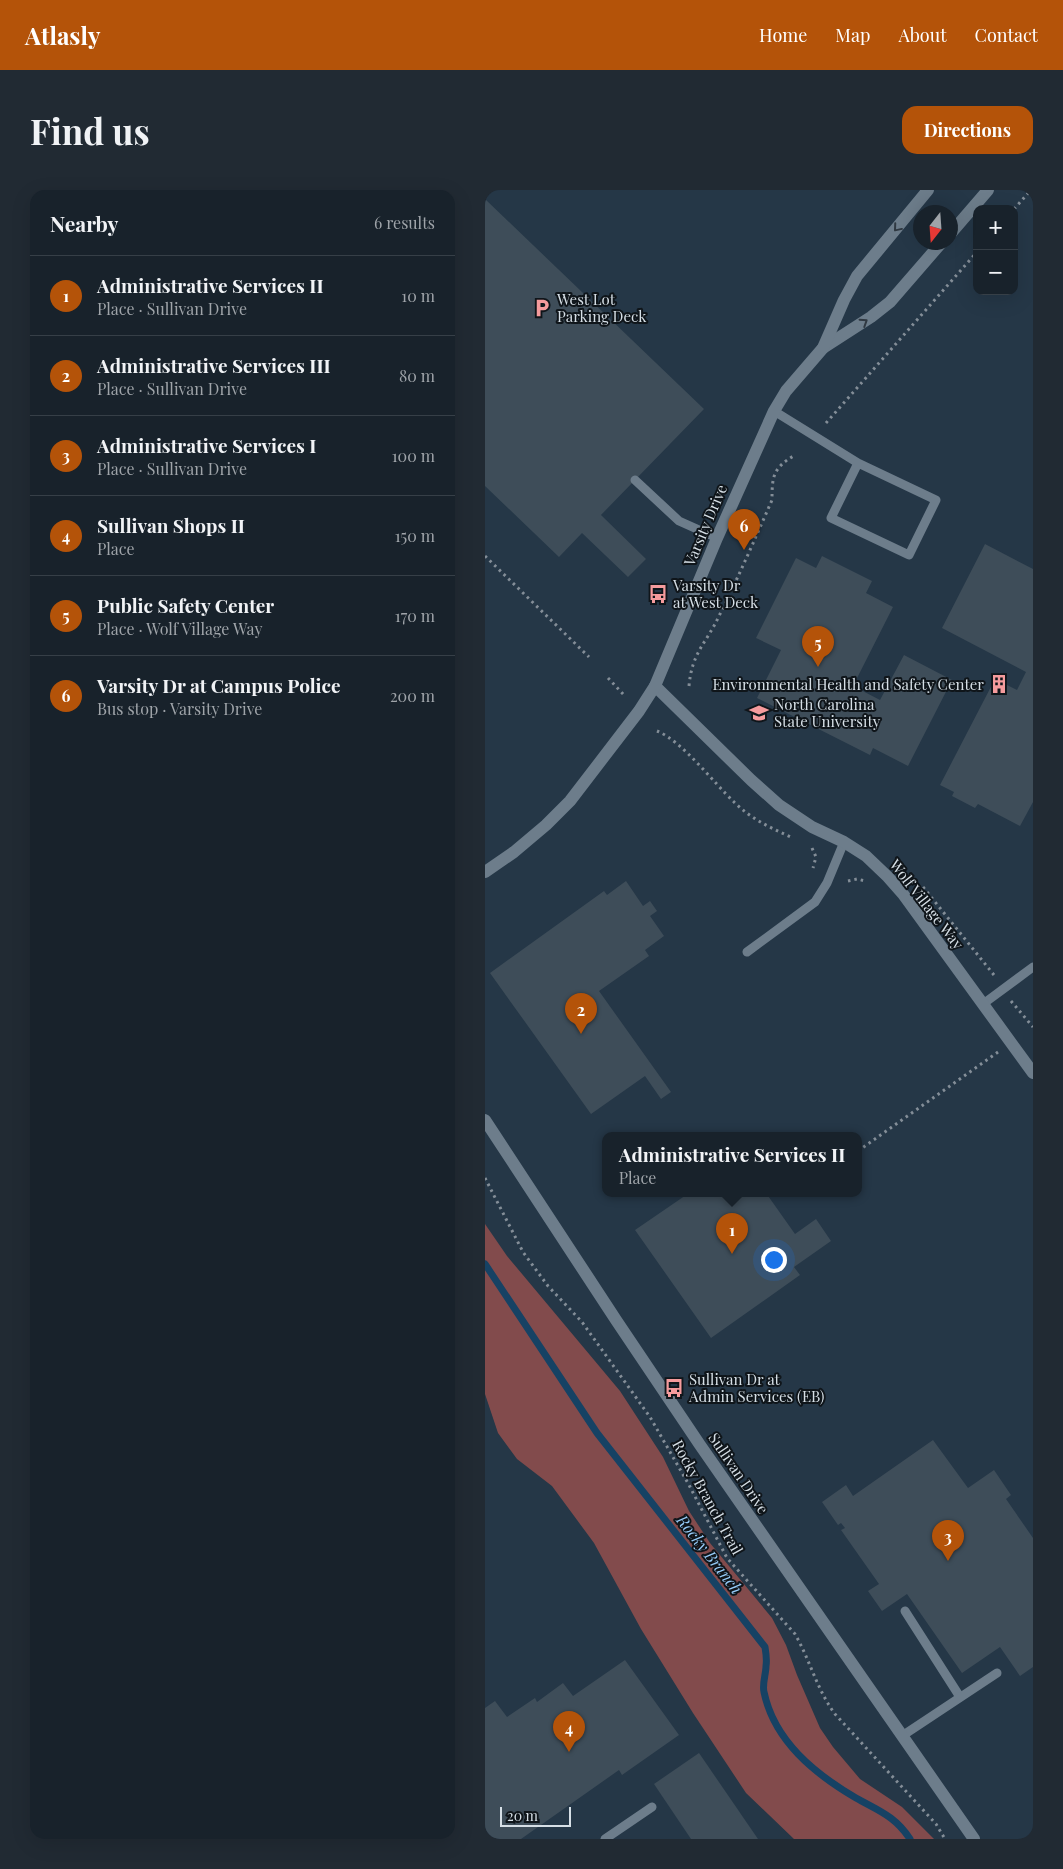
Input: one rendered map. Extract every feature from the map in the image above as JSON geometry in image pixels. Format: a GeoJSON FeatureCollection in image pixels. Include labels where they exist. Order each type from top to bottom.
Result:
{"type":"FeatureCollection","features":[{"type":"Feature","properties":{"kind":"street","name":"Varsity Drive"},"geometry":{"type":"LineString","coordinates":[[823,348],[843,300],[857,276],[928,190]]}},
{"type":"Feature","properties":{"kind":"street"},"geometry":{"type":"LineString","coordinates":[[958,225],[988,190]]}},
{"type":"Feature","properties":{"kind":"street","name":"Varsity Drive"},"geometry":{"type":"LineString","coordinates":[[485,872],[514,852],[571,801],[633,719],[655,686],[765,427],[787,391],[823,348],[871,317],[890,302],[935,250]]}},
{"type":"Feature","properties":{"kind":"street","name":"Wolf Village Way"},"geometry":{"type":"LineString","coordinates":[[655,686],[779,805],[812,827],[844,842],[866,856],[888,877],[1033,1073]]}},
{"type":"Feature","properties":{"kind":"street","name":"Sullivan Drive"},"geometry":{"type":"LineString","coordinates":[[485,1120],[621,1328],[974,1839]]}},
{"type":"Feature","properties":{"kind":"lane"},"geometry":{"type":"LineString","coordinates":[[774,411],[858,463],[936,500],[909,556],[831,518],[858,463]]}},
{"type":"Feature","properties":{"kind":"lane"},"geometry":{"type":"LineString","coordinates":[[635,480],[679,521],[717,538]]}},
{"type":"Feature","properties":{"kind":"lane"},"geometry":{"type":"LineString","coordinates":[[747,952],[815,902],[827,882],[844,842]]}},
{"type":"Feature","properties":{"kind":"lane"},"geometry":{"type":"LineString","coordinates":[[983,1004],[1033,967]]}},
{"type":"Feature","properties":{"kind":"lane"},"geometry":{"type":"LineString","coordinates":[[905,1611],[961,1697]]}},
{"type":"Feature","properties":{"kind":"lane"},"geometry":{"type":"LineString","coordinates":[[902,1736],[997,1673]]}},
{"type":"Feature","properties":{"kind":"lane"},"geometry":{"type":"LineString","coordinates":[[605,1839],[652,1807]]}},
{"type":"Feature","properties":{"kind":"path"},"geometry":{"type":"LineString","coordinates":[[1018,205],[1031,190]]}},
{"type":"Feature","properties":{"kind":"path"},"geometry":{"type":"LineString","coordinates":[[826,423],[973,257]]}},
{"type":"Feature","properties":{"kind":"path"},"geometry":{"type":"LineString","coordinates":[[689,686],[690,669],[697,653],[718,619],[772,500],[772,481],[777,469],[781,463],[795,455]]}},
{"type":"Feature","properties":{"kind":"path"},"geometry":{"type":"LineString","coordinates":[[485,556],[589,657]]}},
{"type":"Feature","properties":{"kind":"path"},"geometry":{"type":"LineString","coordinates":[[608,678],[624,695]]}},
{"type":"Feature","properties":{"kind":"path"},"geometry":{"type":"LineString","coordinates":[[657,731],[674,741],[753,819],[794,839]]}},
{"type":"Feature","properties":{"kind":"path"},"geometry":{"type":"LineString","coordinates":[[807,846],[812,849],[816,857],[813,869]]}},
{"type":"Feature","properties":{"kind":"path"},"geometry":{"type":"LineString","coordinates":[[848,881],[857,879],[866,881]]}},
{"type":"Feature","properties":{"kind":"path"},"geometry":{"type":"LineString","coordinates":[[862,1148],[1033,1027],[919,882]]}},
{"type":"Feature","properties":{"kind":"path","name":"Rocky Branch Trail"},"geometry":{"type":"LineString","coordinates":[[485,1178],[523,1252],[548,1286],[582,1322],[650,1417],[689,1485],[727,1558],[795,1634],[803,1648],[824,1700],[936,1824],[945,1839]]}},
{"type":"Feature","properties":{"kind":"shaded area","name":"North Carolina State University"},"geometry":{"type":"Polygon","coordinates":[[[485,190],[1033,190],[1033,1839],[485,1839],[485,190]]]}},
{"type":"Feature","properties":{"kind":"shaded area"},"geometry":{"type":"Polygon","coordinates":[[[485,1224],[507,1256],[620,1391],[663,1457],[689,1511],[710,1543],[772,1618],[786,1645],[820,1728],[833,1747],[860,1779],[902,1807],[934,1839],[794,1839],[746,1793],[641,1629],[594,1543],[552,1486],[517,1459],[498,1433],[485,1394],[485,1224]]]}},
{"type":"Feature","properties":{"kind":"building","name":"West Lot Parking Deck"},"geometry":{"type":"Polygon","coordinates":[[[485,199],[704,409],[601,515],[646,559],[628,577],[582,533],[559,557],[485,486],[485,199]]]}},
{"type":"Feature","properties":{"kind":"building","name":"Environmental Health and Safety Center"},"geometry":{"type":"Polygon","coordinates":[[[985,544],[1033,569],[1033,802],[1020,826],[978,804],[975,808],[952,796],[954,792],[940,785],[995,679],[1017,690],[1026,672],[942,628],[985,544]]]}},
{"type":"Feature","properties":{"kind":"building"},"geometry":{"type":"Polygon","coordinates":[[[822,556],[872,581],[866,593],[893,607],[853,686],[880,700],[904,655],[952,680],[908,766],[873,748],[870,755],[757,698],[781,650],[756,638],[796,558],[816,568],[822,556]]]}},
{"type":"Feature","properties":{"kind":"building"},"geometry":{"type":"Polygon","coordinates":[[[626,881],[643,906],[650,901],[657,911],[650,916],[664,936],[645,950],[649,956],[599,991],[671,1092],[661,1099],[645,1076],[591,1114],[490,973],[604,891],[607,895],[626,881]]]}},
{"type":"Feature","properties":{"kind":"building"},"geometry":{"type":"Polygon","coordinates":[[[683,1197],[769,1197],[795,1234],[816,1219],[831,1241],[794,1267],[800,1275],[711,1338],[635,1230],[683,1197]]]}},
{"type":"Feature","properties":{"kind":"building"},"geometry":{"type":"Polygon","coordinates":[[[933,1440],[968,1488],[994,1470],[1011,1495],[1006,1499],[1033,1538],[1033,1667],[1020,1676],[1000,1647],[962,1673],[907,1594],[882,1611],[868,1591],[879,1584],[841,1530],[845,1528],[841,1523],[838,1525],[822,1502],[846,1485],[853,1496],[933,1440]]]}},
{"type":"Feature","properties":{"kind":"building"},"geometry":{"type":"Polygon","coordinates":[[[625,1660],[679,1735],[622,1775],[619,1770],[521,1839],[491,1839],[485,1830],[485,1708],[495,1701],[507,1717],[535,1698],[537,1702],[563,1683],[573,1696],[625,1660]]]}},
{"type":"Feature","properties":{"kind":"building"},"geometry":{"type":"Polygon","coordinates":[[[699,1753],[758,1839],[691,1839],[654,1784],[699,1753]]]}},
{"type":"Feature","properties":{"kind":"waterway","name":"Rocky Branch"},"geometry":{"type":"LineString","coordinates":[[485,1264],[597,1433],[765,1647],[764,1692],[769,1710],[787,1741],[812,1767],[841,1789],[892,1819],[910,1839]]}},
{"type":"Feature","properties":{"kind":"place","name":"West Lot Parking Deck"},"geometry":{"type":"Point","coordinates":[542,308]}},
{"type":"Feature","properties":{"kind":"place","name":"Varsity Dr at Campus Police"},"geometry":{"type":"Point","coordinates":[744,550]}},
{"type":"Feature","properties":{"kind":"place","name":"Varsity Dr at West Deck"},"geometry":{"type":"Point","coordinates":[658,594]}},
{"type":"Feature","properties":{"kind":"place","name":"Public Safety Center"},"geometry":{"type":"Point","coordinates":[818,667]}},
{"type":"Feature","properties":{"kind":"place","name":"Environmental Health and Safety Center"},"geometry":{"type":"Point","coordinates":[999,684]}},
{"type":"Feature","properties":{"kind":"place","name":"North Carolina State University"},"geometry":{"type":"Point","coordinates":[759,713]}},
{"type":"Feature","properties":{"kind":"place","name":"Administrative Services III"},"geometry":{"type":"Point","coordinates":[581,1034]}},
{"type":"Feature","properties":{"kind":"place","name":"Administrative Services II"},"geometry":{"type":"Point","coordinates":[732,1254]}},
{"type":"Feature","properties":{"kind":"place","name":"Sullivan Dr at Admin Services (EB)"},"geometry":{"type":"Point","coordinates":[674,1388]}},
{"type":"Feature","properties":{"kind":"place","name":"Administrative Services I"},"geometry":{"type":"Point","coordinates":[948,1561]}},
{"type":"Feature","properties":{"kind":"place","name":"Sullivan Shops II"},"geometry":{"type":"Point","coordinates":[569,1752]}}]}
